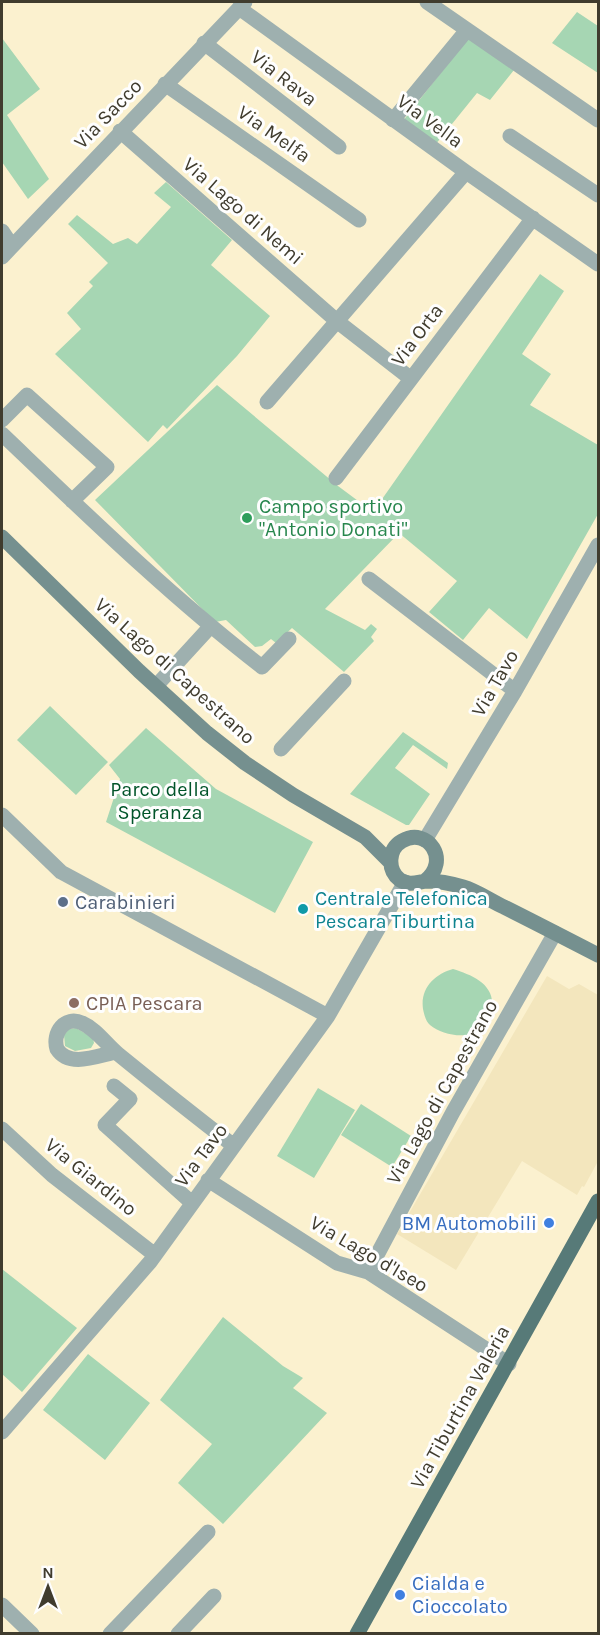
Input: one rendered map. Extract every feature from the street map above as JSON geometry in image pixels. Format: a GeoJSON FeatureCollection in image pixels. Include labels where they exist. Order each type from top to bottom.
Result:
{"type":"FeatureCollection","features":[{"type":"Feature","properties":{"kind":"main road","name":"Via Lago di Capestrano"},"geometry":{"type":"LineString","coordinates":[[2,537],[207,733],[245,763],[293,795],[365,837],[391,862]]}},
{"type":"Feature","properties":{"kind":"main road","name":"Via Lago di Capestrano"},"geometry":{"type":"LineString","coordinates":[[365,837],[399,843]]}},
{"type":"Feature","properties":{"kind":"main road"},"geometry":{"type":"LineString","coordinates":[[464,887],[437,858],[431,845],[425,840],[412,838],[399,843],[394,848],[391,862],[395,874],[405,882],[412,884],[425,881],[464,887],[598,955]]}},
{"type":"Feature","properties":{"kind":"main road"},"geometry":{"type":"LineString","coordinates":[[425,881],[435,871],[437,858]]}},
{"type":"Feature","properties":{"kind":"main road","name":"Via Tiburtina Valeria"},"geometry":{"type":"LineString","coordinates":[[357,1634],[598,1201]]}},
{"type":"Feature","properties":{"kind":"street"},"geometry":{"type":"LineString","coordinates":[[427,2],[598,120]]}},
{"type":"Feature","properties":{"kind":"street","name":"Via Sacco"},"geometry":{"type":"LineString","coordinates":[[7,251],[242,5]]}},
{"type":"Feature","properties":{"kind":"street","name":"Via Vella"},"geometry":{"type":"LineString","coordinates":[[242,5],[393,120],[598,264]]}},
{"type":"Feature","properties":{"kind":"street"},"geometry":{"type":"LineString","coordinates":[[393,120],[467,30]]}},
{"type":"Feature","properties":{"kind":"street","name":"Via Rava"},"geometry":{"type":"LineString","coordinates":[[204,43],[339,147]]}},
{"type":"Feature","properties":{"kind":"street","name":"Via Melfa"},"geometry":{"type":"LineString","coordinates":[[165,84],[359,220]]}},
{"type":"Feature","properties":{"kind":"street","name":"Via Lago di Nemi"},"geometry":{"type":"LineString","coordinates":[[120,131],[338,322],[410,378]]}},
{"type":"Feature","properties":{"kind":"street"},"geometry":{"type":"LineString","coordinates":[[510,136],[598,195]]}},
{"type":"Feature","properties":{"kind":"street"},"geometry":{"type":"LineString","coordinates":[[267,402],[466,172]]}},
{"type":"Feature","properties":{"kind":"street","name":"Via Orta"},"geometry":{"type":"LineString","coordinates":[[336,478],[533,218]]}},
{"type":"Feature","properties":{"kind":"street"},"geometry":{"type":"LineString","coordinates":[[2,231],[7,251]]}},
{"type":"Feature","properties":{"kind":"street"},"geometry":{"type":"LineString","coordinates":[[2,420],[27,395],[107,467],[72,501]]}},
{"type":"Feature","properties":{"kind":"street"},"geometry":{"type":"LineString","coordinates":[[2,434],[210,627],[262,667],[289,639]]}},
{"type":"Feature","properties":{"kind":"street","name":"Via Tavo"},"geometry":{"type":"LineString","coordinates":[[425,840],[515,691],[598,545]]}},
{"type":"Feature","properties":{"kind":"street"},"geometry":{"type":"LineString","coordinates":[[369,579],[515,691]]}},
{"type":"Feature","properties":{"kind":"street"},"geometry":{"type":"LineString","coordinates":[[156,686],[210,627]]}},
{"type":"Feature","properties":{"kind":"street"},"geometry":{"type":"LineString","coordinates":[[281,749],[344,681]]}},
{"type":"Feature","properties":{"kind":"street"},"geometry":{"type":"LineString","coordinates":[[2,815],[61,872],[328,1016]]}},
{"type":"Feature","properties":{"kind":"street","name":"Via Tavo"},"geometry":{"type":"LineString","coordinates":[[2,1432],[155,1256],[328,1016],[405,882]]}},
{"type":"Feature","properties":{"kind":"street","name":"Via Lago di Capestrano"},"geometry":{"type":"LineString","coordinates":[[368,1272],[453,1112],[555,933]]}},
{"type":"Feature","properties":{"kind":"street"},"geometry":{"type":"LineString","coordinates":[[116,1052],[234,1146]]}},
{"type":"Feature","properties":{"kind":"street"},"geometry":{"type":"LineString","coordinates":[[114,1086],[130,1099],[105,1125],[192,1203]]}},
{"type":"Feature","properties":{"kind":"street","name":"Via Giardino"},"geometry":{"type":"LineString","coordinates":[[2,1129],[52,1174],[155,1256]]}},
{"type":"Feature","properties":{"kind":"street","name":"Via Lago d'Iseo"},"geometry":{"type":"LineString","coordinates":[[208,1180],[337,1263],[368,1272],[508,1364]]}},
{"type":"Feature","properties":{"kind":"street"},"geometry":{"type":"LineString","coordinates":[[110,1634],[208,1532]]}},
{"type":"Feature","properties":{"kind":"street"},"geometry":{"type":"LineString","coordinates":[[178,1634],[214,1596]]}},
{"type":"Feature","properties":{"kind":"street"},"geometry":{"type":"LineString","coordinates":[[3,1610],[32,1634]]}},
{"type":"Feature","properties":{"kind":"shaded area"},"geometry":{"type":"Polygon","coordinates":[[[547,976],[569,989],[579,984],[598,995],[598,1164],[577,1195],[522,1161],[456,1270],[397,1234],[547,976]]]}},
{"type":"Feature","properties":{"kind":"green space"},"geometry":{"type":"Polygon","coordinates":[[[577,12],[598,26],[598,73],[552,43],[577,12]]]}},
{"type":"Feature","properties":{"kind":"green space"},"geometry":{"type":"Polygon","coordinates":[[[469,37],[514,70],[490,100],[477,93],[435,145],[402,122],[469,37]]]}},
{"type":"Feature","properties":{"kind":"green space"},"geometry":{"type":"Polygon","coordinates":[[[2,38],[40,89],[7,115],[49,179],[28,199],[2,162],[2,38]]]}},
{"type":"Feature","properties":{"kind":"green space"},"geometry":{"type":"Polygon","coordinates":[[[166,182],[232,240],[211,265],[270,316],[237,356],[167,429],[163,425],[148,442],[55,354],[81,329],[67,313],[93,286],[89,282],[108,263],[68,224],[77,215],[113,244],[128,238],[137,244],[171,207],[154,193],[166,182]]]}},
{"type":"Feature","properties":{"kind":"green space"},"geometry":{"type":"Polygon","coordinates":[[[540,274],[564,291],[522,354],[551,374],[530,405],[598,445],[598,514],[527,639],[489,608],[463,640],[429,612],[457,581],[399,533],[325,609],[365,630],[371,624],[377,629],[371,637],[374,641],[344,672],[292,628],[276,643],[271,639],[262,646],[255,647],[226,620],[215,622],[95,500],[217,385],[338,486],[373,512],[540,274]]]}},
{"type":"Feature","properties":{"kind":"green space"},"geometry":{"type":"Polygon","coordinates":[[[50,706],[108,762],[76,795],[17,740],[50,706]]]}},
{"type":"Feature","properties":{"kind":"green space","name":"Parco della Speranza"},"geometry":{"type":"Polygon","coordinates":[[[146,728],[216,789],[313,842],[275,913],[106,822],[120,779],[109,765],[146,728]]]}},
{"type":"Feature","properties":{"kind":"green space"},"geometry":{"type":"Polygon","coordinates":[[[403,732],[448,763],[447,769],[413,745],[395,768],[430,794],[409,825],[350,794],[403,732]]]}},
{"type":"Feature","properties":{"kind":"green space"},"geometry":{"type":"Polygon","coordinates":[[[453,969],[481,982],[490,993],[492,1011],[488,1021],[478,1032],[464,1035],[449,1034],[435,1029],[426,1020],[423,1001],[426,988],[440,974],[453,969]]]}},
{"type":"Feature","properties":{"kind":"green space"},"geometry":{"type":"Polygon","coordinates":[[[76,1028],[93,1038],[94,1043],[91,1048],[75,1051],[65,1046],[64,1035],[69,1029],[76,1028]]]}},
{"type":"Feature","properties":{"kind":"green space"},"geometry":{"type":"Polygon","coordinates":[[[318,1088],[355,1110],[314,1178],[277,1156],[318,1088]]]}},
{"type":"Feature","properties":{"kind":"green space"},"geometry":{"type":"Polygon","coordinates":[[[361,1104],[411,1136],[392,1167],[341,1135],[361,1104]]]}},
{"type":"Feature","properties":{"kind":"green space"},"geometry":{"type":"Polygon","coordinates":[[[2,1269],[77,1328],[22,1392],[2,1374],[2,1269]]]}},
{"type":"Feature","properties":{"kind":"green space"},"geometry":{"type":"Polygon","coordinates":[[[223,1317],[283,1366],[303,1378],[293,1388],[327,1413],[223,1524],[178,1483],[212,1444],[160,1400],[223,1317]]]}},
{"type":"Feature","properties":{"kind":"green space"},"geometry":{"type":"Polygon","coordinates":[[[88,1354],[150,1403],[105,1460],[43,1410],[88,1354]]]}},
{"type":"Feature","properties":{"kind":"place","name":"Campo sportivo \"Antonio Donati\""},"geometry":{"type":"Point","coordinates":[247,518]}},
{"type":"Feature","properties":{"kind":"place","name":"Carabinieri"},"geometry":{"type":"Point","coordinates":[63,902]}},
{"type":"Feature","properties":{"kind":"place","name":"Centrale Telefonica Pescara Tiburtina"},"geometry":{"type":"Point","coordinates":[303,909]}},
{"type":"Feature","properties":{"kind":"place","name":"CPIA Pescara"},"geometry":{"type":"Point","coordinates":[74,1003]}},
{"type":"Feature","properties":{"kind":"place","name":"BM Automobili"},"geometry":{"type":"Point","coordinates":[549,1223]}},
{"type":"Feature","properties":{"kind":"place","name":"Cialda e Cioccolato"},"geometry":{"type":"Point","coordinates":[400,1595]}}]}
